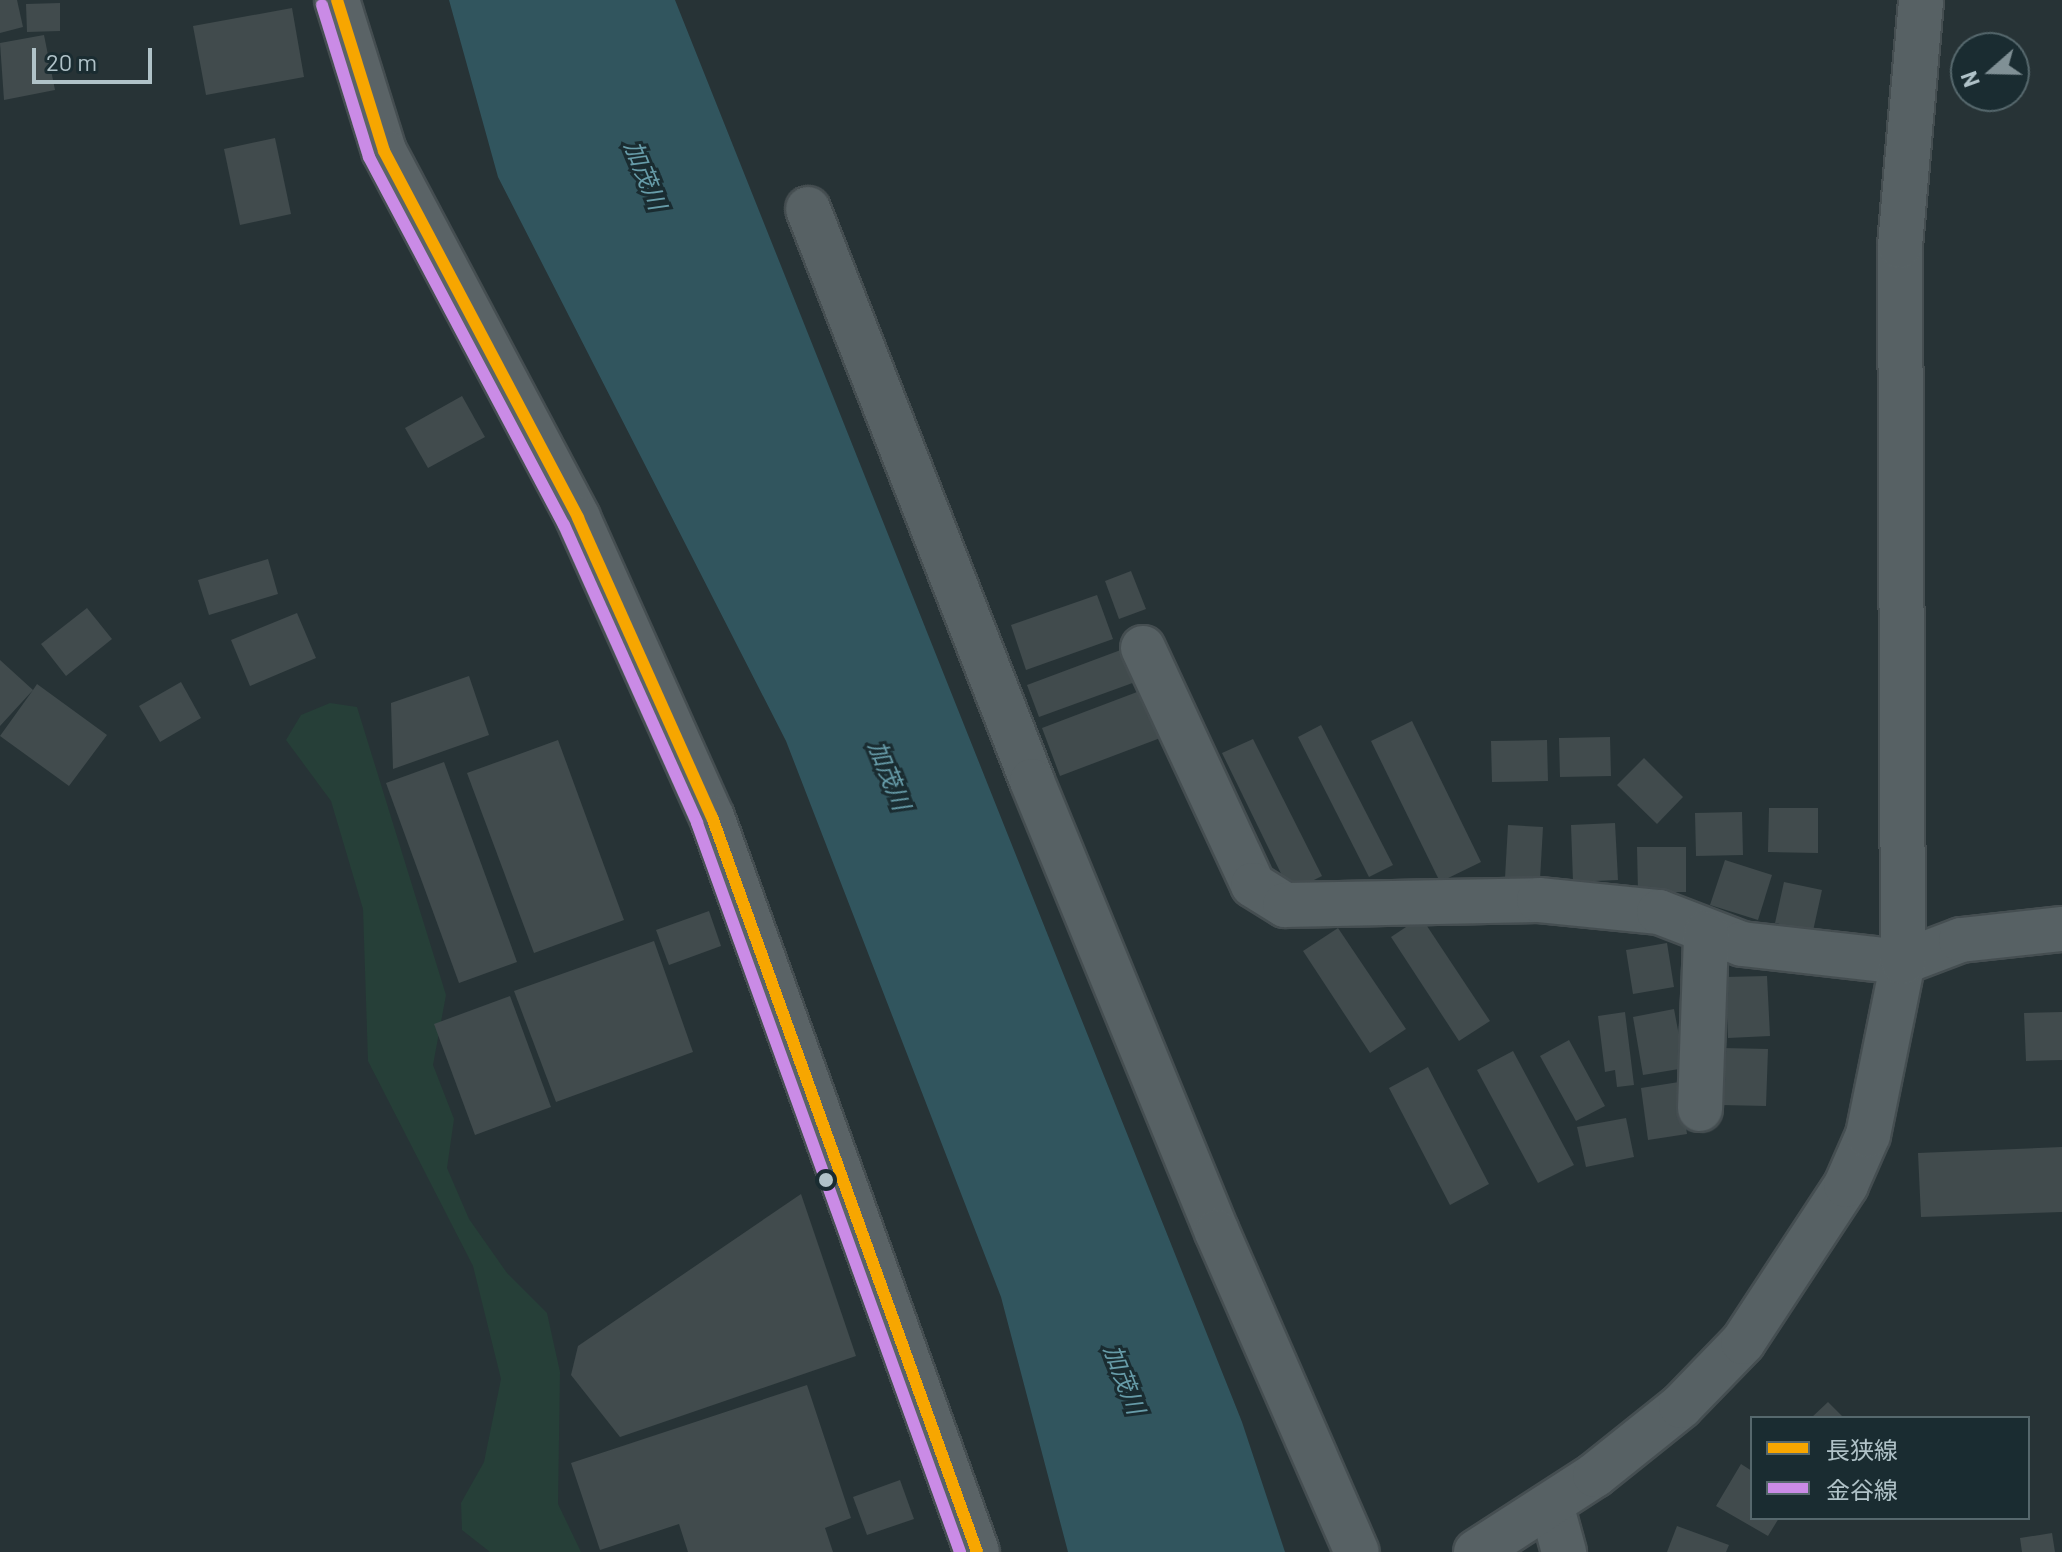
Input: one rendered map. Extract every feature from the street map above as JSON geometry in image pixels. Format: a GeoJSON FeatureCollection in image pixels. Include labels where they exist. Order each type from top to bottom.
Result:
{"type":"FeatureCollection","features":[{"type":"Feature","properties":{"kind":"main road"},"geometry":{"type":"LineString","coordinates":[[337,0],[384,151],[578,518],[712,817],[977,1552]]}},
{"type":"Feature","properties":{"kind":"street"},"geometry":{"type":"LineString","coordinates":[[1476,1552],[1552,1508],[1681,1406],[1743,1342],[1789,1278],[1868,1135],[1903,962],[1900,246],[1921,0]]}},
{"type":"Feature","properties":{"kind":"street"},"geometry":{"type":"LineString","coordinates":[[808,209],[1044,810],[1357,1552]]}},
{"type":"Feature","properties":{"kind":"street"},"geometry":{"type":"LineString","coordinates":[[1143,648],[1253,885],[1269,899],[1285,905],[1539,900],[1659,912],[1706,933],[1742,944],[1903,962],[1961,940],[2062,929]]}},
{"type":"Feature","properties":{"kind":"street"},"geometry":{"type":"LineString","coordinates":[[1700,1109],[1706,933]]}},
{"type":"Feature","properties":{"kind":"street"},"geometry":{"type":"LineString","coordinates":[[1552,1508],[1564,1552]]}},
{"type":"Feature","properties":{"kind":"green space"},"geometry":{"type":"Polygon","coordinates":[[[330,703],[357,707],[446,995],[433,1065],[454,1119],[447,1168],[469,1219],[507,1273],[547,1313],[560,1372],[558,1504],[581,1552],[490,1552],[462,1530],[461,1503],[484,1462],[501,1379],[473,1266],[368,1061],[363,909],[331,801],[286,740],[301,715],[330,703]]]}},
{"type":"Feature","properties":{"kind":"water","name":"加茂川"},"geometry":{"type":"Polygon","coordinates":[[[449,0],[675,0],[1242,1422],[1285,1552],[1068,1552],[1001,1297],[786,741],[498,177],[449,0]]]}},
{"type":"Feature","properties":{"kind":"building"},"geometry":{"type":"Polygon","coordinates":[[[0,0],[17,0],[23,27],[0,33],[0,0]]]}},
{"type":"Feature","properties":{"kind":"building"},"geometry":{"type":"Polygon","coordinates":[[[60,3],[60,31],[27,32],[26,4],[60,3]]]}},
{"type":"Feature","properties":{"kind":"building"},"geometry":{"type":"Polygon","coordinates":[[[292,8],[304,77],[206,95],[193,26],[292,8]]]}},
{"type":"Feature","properties":{"kind":"building"},"geometry":{"type":"Polygon","coordinates":[[[44,35],[55,90],[4,100],[0,43],[44,35]]]}},
{"type":"Feature","properties":{"kind":"building"},"geometry":{"type":"Polygon","coordinates":[[[275,138],[291,214],[240,225],[224,149],[275,138]]]}},
{"type":"Feature","properties":{"kind":"building"},"geometry":{"type":"Polygon","coordinates":[[[462,396],[485,437],[428,468],[405,428],[462,396]]]}},
{"type":"Feature","properties":{"kind":"building"},"geometry":{"type":"Polygon","coordinates":[[[268,559],[278,594],[209,615],[198,580],[268,559]]]}},
{"type":"Feature","properties":{"kind":"building"},"geometry":{"type":"Polygon","coordinates":[[[1131,571],[1146,609],[1119,619],[1105,581],[1131,571]]]}},
{"type":"Feature","properties":{"kind":"building"},"geometry":{"type":"Polygon","coordinates":[[[1097,595],[1113,639],[1026,670],[1011,625],[1097,595]]]}},
{"type":"Feature","properties":{"kind":"building"},"geometry":{"type":"Polygon","coordinates":[[[87,608],[112,639],[66,676],[41,644],[87,608]]]}},
{"type":"Feature","properties":{"kind":"building"},"geometry":{"type":"Polygon","coordinates":[[[297,613],[316,658],[250,686],[231,640],[297,613]]]}},
{"type":"Feature","properties":{"kind":"building"},"geometry":{"type":"Polygon","coordinates":[[[1126,648],[1138,681],[1039,717],[1027,685],[1126,648]]]}},
{"type":"Feature","properties":{"kind":"building"},"geometry":{"type":"Polygon","coordinates":[[[0,660],[33,690],[0,726],[0,660]]]}},
{"type":"Feature","properties":{"kind":"building"},"geometry":{"type":"Polygon","coordinates":[[[469,676],[489,735],[393,769],[391,703],[469,676]]]}},
{"type":"Feature","properties":{"kind":"building"},"geometry":{"type":"Polygon","coordinates":[[[181,682],[201,718],[160,742],[139,706],[181,682]]]}},
{"type":"Feature","properties":{"kind":"building"},"geometry":{"type":"Polygon","coordinates":[[[37,684],[107,735],[69,786],[0,736],[37,684]]]}},
{"type":"Feature","properties":{"kind":"building"},"geometry":{"type":"Polygon","coordinates":[[[1145,689],[1163,737],[1060,776],[1042,728],[1145,689]]]}},
{"type":"Feature","properties":{"kind":"building"},"geometry":{"type":"Polygon","coordinates":[[[1412,721],[1481,862],[1440,882],[1371,741],[1412,721]]]}},
{"type":"Feature","properties":{"kind":"building"},"geometry":{"type":"Polygon","coordinates":[[[1321,725],[1393,865],[1369,877],[1298,737],[1321,725]]]}},
{"type":"Feature","properties":{"kind":"building"},"geometry":{"type":"Polygon","coordinates":[[[1610,737],[1611,776],[1560,777],[1559,738],[1610,737]]]}},
{"type":"Feature","properties":{"kind":"building"},"geometry":{"type":"Polygon","coordinates":[[[1253,739],[1322,876],[1290,892],[1222,753],[1253,739]]]}},
{"type":"Feature","properties":{"kind":"building"},"geometry":{"type":"Polygon","coordinates":[[[558,740],[624,920],[534,953],[467,773],[558,740]]]}},
{"type":"Feature","properties":{"kind":"building"},"geometry":{"type":"Polygon","coordinates":[[[1547,740],[1548,781],[1492,782],[1491,741],[1547,740]]]}},
{"type":"Feature","properties":{"kind":"building"},"geometry":{"type":"Polygon","coordinates":[[[1644,758],[1683,797],[1657,824],[1617,785],[1644,758]]]}},
{"type":"Feature","properties":{"kind":"building"},"geometry":{"type":"Polygon","coordinates":[[[444,762],[517,962],[459,983],[386,783],[444,762]]]}},
{"type":"Feature","properties":{"kind":"building"},"geometry":{"type":"Polygon","coordinates":[[[1769,808],[1818,808],[1818,853],[1768,852],[1769,808]]]}},
{"type":"Feature","properties":{"kind":"building"},"geometry":{"type":"Polygon","coordinates":[[[1742,812],[1743,855],[1696,856],[1695,813],[1742,812]]]}},
{"type":"Feature","properties":{"kind":"building"},"geometry":{"type":"Polygon","coordinates":[[[1615,823],[1618,880],[1573,882],[1571,825],[1615,823]]]}},
{"type":"Feature","properties":{"kind":"building"},"geometry":{"type":"Polygon","coordinates":[[[1508,825],[1543,827],[1540,880],[1505,878],[1508,825]]]}},
{"type":"Feature","properties":{"kind":"building"},"geometry":{"type":"Polygon","coordinates":[[[1637,847],[1686,847],[1686,892],[1638,892],[1637,847]]]}},
{"type":"Feature","properties":{"kind":"building"},"geometry":{"type":"Polygon","coordinates":[[[1725,860],[1772,875],[1758,920],[1710,905],[1725,860]]]}},
{"type":"Feature","properties":{"kind":"building"},"geometry":{"type":"Polygon","coordinates":[[[1784,882],[1822,890],[1813,931],[1775,923],[1784,882]]]}},
{"type":"Feature","properties":{"kind":"building"},"geometry":{"type":"Polygon","coordinates":[[[709,911],[721,946],[669,965],[656,930],[709,911]]]}},
{"type":"Feature","properties":{"kind":"building"},"geometry":{"type":"Polygon","coordinates":[[[1421,917],[1490,1021],[1459,1041],[1391,937],[1421,917]]]}},
{"type":"Feature","properties":{"kind":"building"},"geometry":{"type":"Polygon","coordinates":[[[1338,928],[1406,1029],[1370,1053],[1303,951],[1338,928]]]}},
{"type":"Feature","properties":{"kind":"building"},"geometry":{"type":"Polygon","coordinates":[[[654,941],[693,1052],[556,1102],[514,991],[654,941]]]}},
{"type":"Feature","properties":{"kind":"building"},"geometry":{"type":"Polygon","coordinates":[[[1667,943],[1674,987],[1633,994],[1626,950],[1667,943]]]}},
{"type":"Feature","properties":{"kind":"building"},"geometry":{"type":"Polygon","coordinates":[[[1767,976],[1770,1036],[1728,1038],[1725,977],[1767,976]]]}},
{"type":"Feature","properties":{"kind":"building"},"geometry":{"type":"Polygon","coordinates":[[[510,996],[551,1107],[475,1135],[434,1024],[510,996]]]}},
{"type":"Feature","properties":{"kind":"building"},"geometry":{"type":"Polygon","coordinates":[[[1674,1009],[1685,1068],[1643,1075],[1633,1017],[1674,1009]]]}},
{"type":"Feature","properties":{"kind":"building"},"geometry":{"type":"Polygon","coordinates":[[[1625,1012],[1634,1085],[1617,1087],[1615,1070],[1605,1072],[1598,1016],[1625,1012]]]}},
{"type":"Feature","properties":{"kind":"building"},"geometry":{"type":"Polygon","coordinates":[[[2062,1012],[2062,1060],[2026,1061],[2024,1013],[2062,1012]]]}},
{"type":"Feature","properties":{"kind":"building"},"geometry":{"type":"Polygon","coordinates":[[[1569,1040],[1605,1106],[1576,1121],[1540,1056],[1569,1040]]]}},
{"type":"Feature","properties":{"kind":"building"},"geometry":{"type":"Polygon","coordinates":[[[1723,1048],[1768,1049],[1766,1106],[1721,1105],[1723,1048]]]}},
{"type":"Feature","properties":{"kind":"building"},"geometry":{"type":"Polygon","coordinates":[[[1513,1051],[1574,1165],[1538,1183],[1477,1070],[1513,1051]]]}},
{"type":"Feature","properties":{"kind":"building"},"geometry":{"type":"Polygon","coordinates":[[[1428,1067],[1489,1184],[1450,1205],[1389,1088],[1428,1067]]]}},
{"type":"Feature","properties":{"kind":"building"},"geometry":{"type":"Polygon","coordinates":[[[1679,1082],[1687,1134],[1648,1140],[1641,1088],[1679,1082]]]}},
{"type":"Feature","properties":{"kind":"building"},"geometry":{"type":"Polygon","coordinates":[[[1626,1118],[1634,1157],[1586,1167],[1577,1127],[1626,1118]]]}},
{"type":"Feature","properties":{"kind":"building"},"geometry":{"type":"Polygon","coordinates":[[[2062,1147],[2062,1212],[1921,1217],[1918,1153],[2062,1147]]]}},
{"type":"Feature","properties":{"kind":"building"},"geometry":{"type":"Polygon","coordinates":[[[801,1194],[856,1356],[620,1437],[571,1375],[578,1346],[801,1194]]]}},
{"type":"Feature","properties":{"kind":"building"},"geometry":{"type":"Polygon","coordinates":[[[807,1385],[851,1518],[825,1528],[833,1552],[688,1552],[679,1524],[600,1550],[571,1463],[807,1385]]]}},
{"type":"Feature","properties":{"kind":"building"},"geometry":{"type":"Polygon","coordinates":[[[1828,1402],[1842,1416],[1813,1416],[1828,1402]]]}},
{"type":"Feature","properties":{"kind":"building"},"geometry":{"type":"Polygon","coordinates":[[[1741,1464],[1750,1470],[1750,1520],[1778,1520],[1768,1536],[1716,1506],[1741,1464]]]}},
{"type":"Feature","properties":{"kind":"building"},"geometry":{"type":"Polygon","coordinates":[[[900,1480],[914,1519],[867,1535],[853,1497],[900,1480]]]}},
{"type":"Feature","properties":{"kind":"building"},"geometry":{"type":"Polygon","coordinates":[[[1677,1526],[1729,1545],[1726,1552],[1667,1552],[1677,1526]]]}},
{"type":"Feature","properties":{"kind":"building"},"geometry":{"type":"Polygon","coordinates":[[[2052,1533],[2055,1552],[2022,1552],[2020,1538],[2052,1533]]]}},
{"type":"Feature","properties":{"kind":"transit line","name":"長狭線"},"geometry":{"type":"LineString","coordinates":[[337,0],[384,151],[578,518],[712,817],[977,1552]]}},
{"type":"Feature","properties":{"kind":"transit line","name":"金谷線"},"geometry":{"type":"LineString","coordinates":[[322,5],[369,157],[564,525],[697,823],[960,1552]]}}]}
